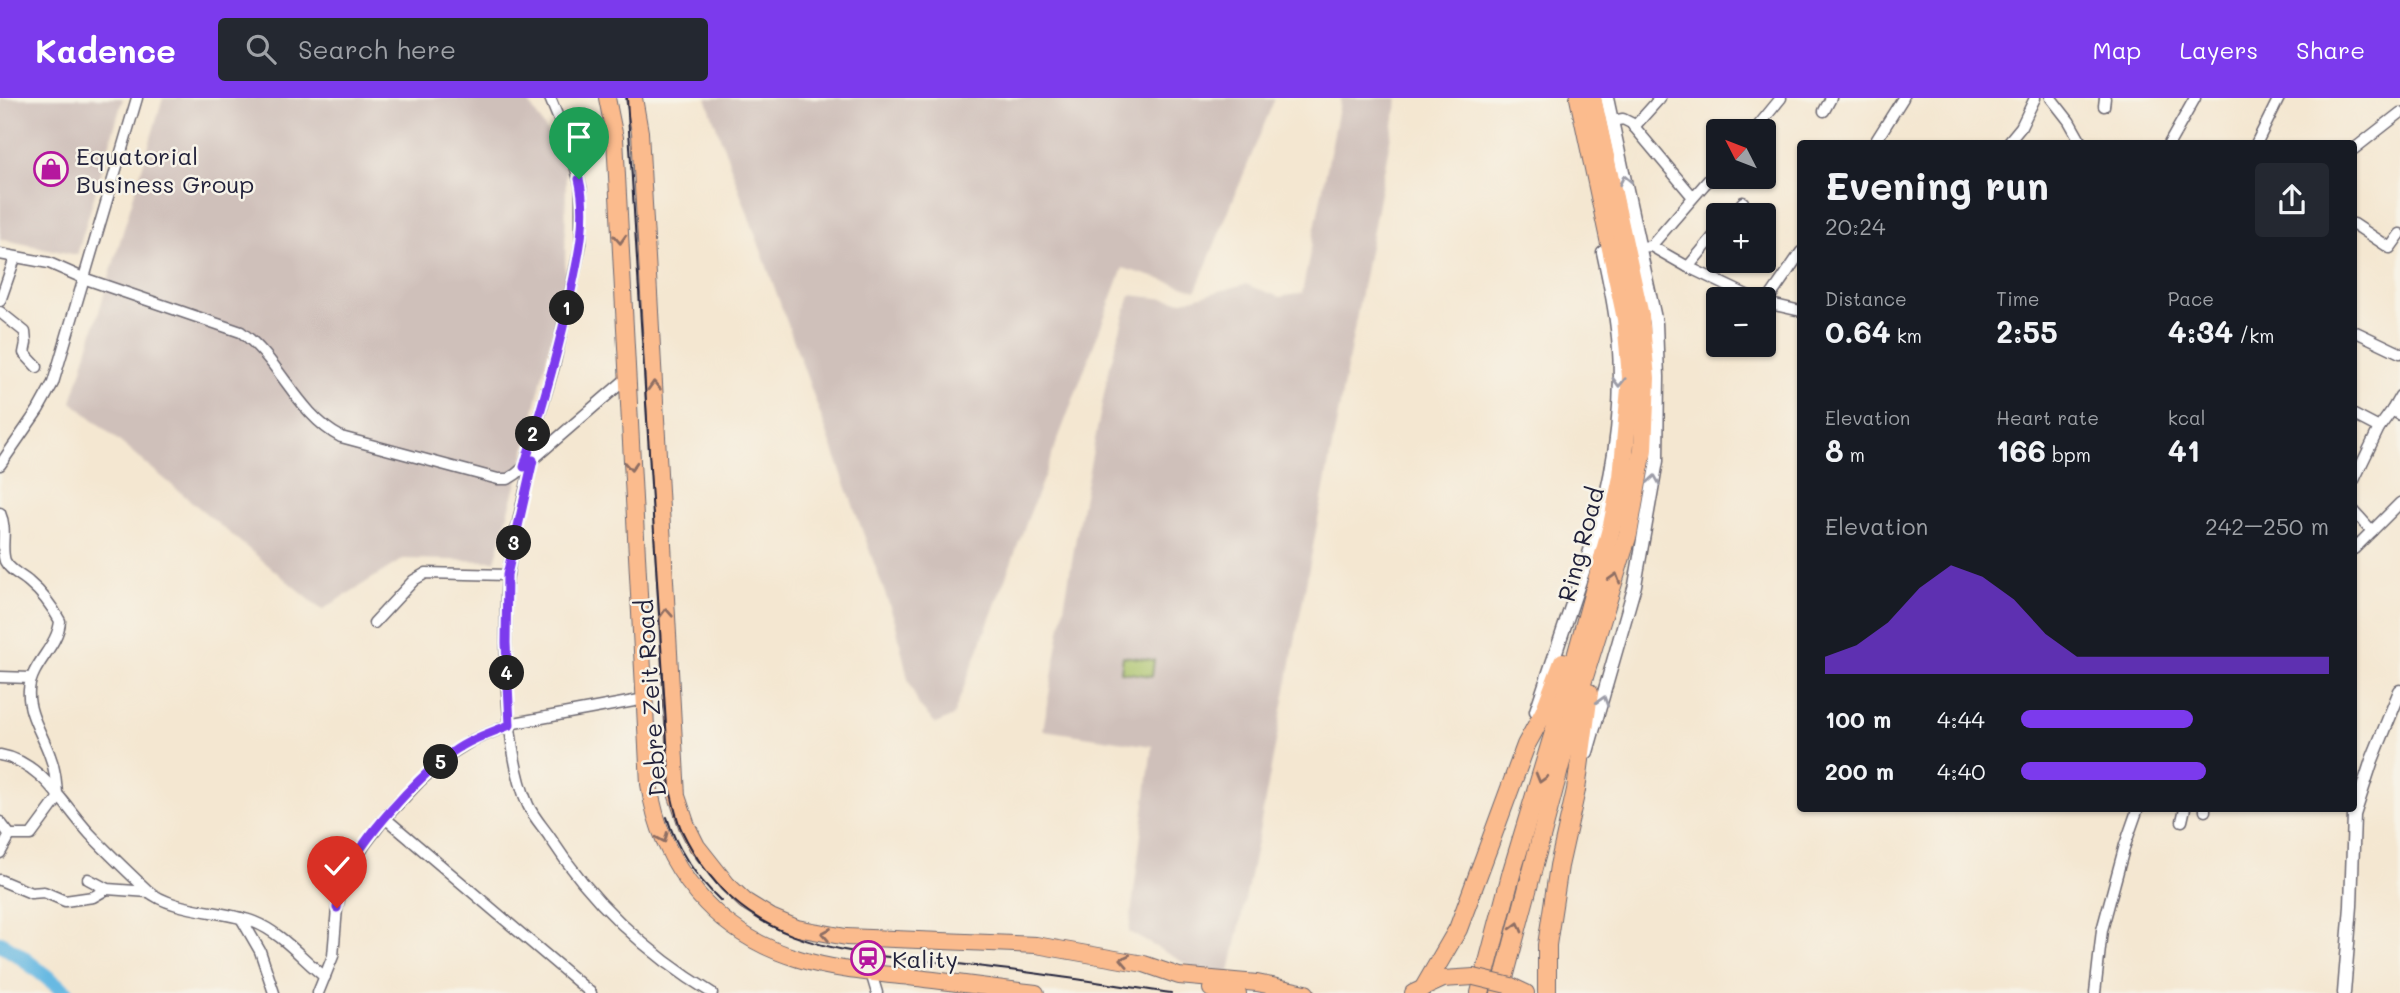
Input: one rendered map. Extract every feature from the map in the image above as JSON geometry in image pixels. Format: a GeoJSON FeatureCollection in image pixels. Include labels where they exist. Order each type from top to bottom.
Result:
{"type":"FeatureCollection","features":[{"type":"Feature","properties":{"kind":"highway","name":"Ring Road"},"geometry":{"type":"LineString","coordinates":[[1477,985],[1599,571],[1622,477],[1631,377],[1626,319],[1579,98]]}},
{"type":"Feature","properties":{"kind":"highway","name":"Ring Road"},"geometry":{"type":"LineString","coordinates":[[1505,989],[1580,690],[1628,534],[1643,449],[1646,378],[1640,316],[1592,98]]}},
{"type":"Feature","properties":{"kind":"highway"},"geometry":{"type":"LineString","coordinates":[[1419,989],[1458,929],[1526,745],[1551,696],[1588,589],[1599,571]]}},
{"type":"Feature","properties":{"kind":"highway"},"geometry":{"type":"LineString","coordinates":[[1547,993],[1547,945],[1559,866],[1576,790],[1601,621]]}},
{"type":"Feature","properties":{"kind":"main road","name":"Debre Zeit Road"},"geometry":{"type":"LineString","coordinates":[[607,98],[615,138],[649,784],[657,824],[671,854],[692,889],[710,910],[742,934],[777,952],[829,967],[1036,993]]}},
{"type":"Feature","properties":{"kind":"main road","name":"Debre Zeit Road"},"geometry":{"type":"LineString","coordinates":[[634,98],[640,131],[677,796],[697,846],[727,884],[745,901],[771,917],[809,931],[846,937],[1036,945],[1144,964],[1191,978]]}},
{"type":"Feature","properties":{"kind":"main road"},"geometry":{"type":"LineString","coordinates":[[1191,978],[1209,988],[1238,993]]}},
{"type":"Feature","properties":{"kind":"main road"},"geometry":{"type":"LineString","coordinates":[[1191,978],[1257,983],[1306,993]]}},
{"type":"Feature","properties":{"kind":"main road"},"geometry":{"type":"LineString","coordinates":[[1419,989],[1443,979],[1526,993]]}},
{"type":"Feature","properties":{"kind":"street"},"geometry":{"type":"LineString","coordinates":[[0,465],[53,383],[137,98]]}},
{"type":"Feature","properties":{"kind":"street"},"geometry":{"type":"LineString","coordinates":[[550,98],[569,144],[581,187],[581,243],[554,366],[528,463],[507,575],[506,643],[510,725],[518,770],[528,805],[560,853],[594,896],[623,925],[682,974],[712,993]]}},
{"type":"Feature","properties":{"kind":"street"},"geometry":{"type":"LineString","coordinates":[[1526,745],[1603,509],[1619,403],[1616,322],[1584,154],[1570,98]]}},
{"type":"Feature","properties":{"kind":"street"},"geometry":{"type":"LineString","coordinates":[[1576,790],[1615,660],[1634,585],[1657,461],[1656,323],[1646,246],[1607,98]]}},
{"type":"Feature","properties":{"kind":"street"},"geometry":{"type":"LineString","coordinates":[[1634,127],[1660,98]]}},
{"type":"Feature","properties":{"kind":"street"},"geometry":{"type":"LineString","coordinates":[[1764,119],[1781,98]]}},
{"type":"Feature","properties":{"kind":"street"},"geometry":{"type":"LineString","coordinates":[[1824,111],[1831,98]]}},
{"type":"Feature","properties":{"kind":"street"},"geometry":{"type":"LineString","coordinates":[[1877,140],[1903,98]]}},
{"type":"Feature","properties":{"kind":"street"},"geometry":{"type":"LineString","coordinates":[[2010,140],[2021,127],[2035,98]]}},
{"type":"Feature","properties":{"kind":"street"},"geometry":{"type":"LineString","coordinates":[[2051,98],[2080,140]]}},
{"type":"Feature","properties":{"kind":"street"},"geometry":{"type":"LineString","coordinates":[[2171,140],[2194,98]]}},
{"type":"Feature","properties":{"kind":"street"},"geometry":{"type":"LineString","coordinates":[[2258,140],[2279,98]]}},
{"type":"Feature","properties":{"kind":"street"},"geometry":{"type":"LineString","coordinates":[[2357,147],[2400,113]]}},
{"type":"Feature","properties":{"kind":"street"},"geometry":{"type":"LineString","coordinates":[[1612,121],[1623,119],[1634,127],[1693,197]]}},
{"type":"Feature","properties":{"kind":"street"},"geometry":{"type":"LineString","coordinates":[[1646,246],[1706,182]]}},
{"type":"Feature","properties":{"kind":"street"},"geometry":{"type":"LineString","coordinates":[[2357,226],[2395,251],[2400,234]]}},
{"type":"Feature","properties":{"kind":"street"},"geometry":{"type":"LineString","coordinates":[[1688,267],[1706,245]]}},
{"type":"Feature","properties":{"kind":"street"},"geometry":{"type":"LineString","coordinates":[[1646,246],[1732,287]]}},
{"type":"Feature","properties":{"kind":"street"},"geometry":{"type":"LineString","coordinates":[[0,254],[49,263],[83,278],[241,332],[258,345],[323,426],[341,437],[498,480],[508,479],[626,379]]}},
{"type":"Feature","properties":{"kind":"street"},"geometry":{"type":"LineString","coordinates":[[1773,287],[1797,257]]}},
{"type":"Feature","properties":{"kind":"street"},"geometry":{"type":"LineString","coordinates":[[0,301],[15,258]]}},
{"type":"Feature","properties":{"kind":"street"},"geometry":{"type":"LineString","coordinates":[[1776,305],[1797,310]]}},
{"type":"Feature","properties":{"kind":"street"},"geometry":{"type":"LineString","coordinates":[[0,312],[25,332],[24,353],[37,367]]}},
{"type":"Feature","properties":{"kind":"street"},"geometry":{"type":"LineString","coordinates":[[2357,332],[2400,354]]}},
{"type":"Feature","properties":{"kind":"street"},"geometry":{"type":"LineString","coordinates":[[2357,474],[2379,428],[2396,412],[2400,396]]}},
{"type":"Feature","properties":{"kind":"street"},"geometry":{"type":"LineString","coordinates":[[2357,417],[2379,428]]}},
{"type":"Feature","properties":{"kind":"street"},"geometry":{"type":"LineString","coordinates":[[2357,546],[2400,503]]}},
{"type":"Feature","properties":{"kind":"street"},"geometry":{"type":"LineString","coordinates":[[0,513],[4,523],[4,559],[13,571],[34,587],[60,621],[57,634],[30,678],[29,702],[51,757],[58,795],[31,835],[10,835]]}},
{"type":"Feature","properties":{"kind":"street"},"geometry":{"type":"LineString","coordinates":[[2357,514],[2372,531]]}},
{"type":"Feature","properties":{"kind":"street"},"geometry":{"type":"LineString","coordinates":[[374,622],[414,580],[426,573],[507,575]]}},
{"type":"Feature","properties":{"kind":"street"},"geometry":{"type":"LineString","coordinates":[[1,675],[30,678]]}},
{"type":"Feature","properties":{"kind":"street"},"geometry":{"type":"LineString","coordinates":[[2357,799],[2400,691]]}},
{"type":"Feature","properties":{"kind":"street"},"geometry":{"type":"LineString","coordinates":[[318,993],[333,956],[337,908],[344,877],[385,818],[449,755],[472,740],[510,725],[645,699]]}},
{"type":"Feature","properties":{"kind":"street"},"geometry":{"type":"LineString","coordinates":[[0,755],[11,757],[31,767],[93,836],[149,892],[163,900],[241,918],[272,931],[325,978]]}},
{"type":"Feature","properties":{"kind":"street"},"geometry":{"type":"LineString","coordinates":[[2095,993],[2102,930],[2137,812]]}},
{"type":"Feature","properties":{"kind":"street"},"geometry":{"type":"LineString","coordinates":[[2182,821],[2184,812]]}},
{"type":"Feature","properties":{"kind":"street"},"geometry":{"type":"LineString","coordinates":[[2344,993],[2351,906],[2352,812]]}},
{"type":"Feature","properties":{"kind":"street"},"geometry":{"type":"LineString","coordinates":[[385,818],[591,993]]}},
{"type":"Feature","properties":{"kind":"street"},"geometry":{"type":"LineString","coordinates":[[0,822],[10,835]]}},
{"type":"Feature","properties":{"kind":"street"},"geometry":{"type":"LineString","coordinates":[[0,853],[10,835]]}},
{"type":"Feature","properties":{"kind":"street"},"geometry":{"type":"LineString","coordinates":[[88,879],[107,888],[149,892]]}},
{"type":"Feature","properties":{"kind":"street"},"geometry":{"type":"LineString","coordinates":[[0,880],[31,893],[44,891],[65,901],[93,897],[107,888]]}},
{"type":"Feature","properties":{"kind":"street"},"geometry":{"type":"LineString","coordinates":[[241,918],[260,951],[274,993]]}},
{"type":"Feature","properties":{"kind":"street"},"geometry":{"type":"LineString","coordinates":[[871,973],[877,993]]}},
{"type":"Feature","properties":{"kind":"shaded area","name":"Equatorial Business Group"},"geometry":{"type":"Polygon","coordinates":[[[0,98],[123,98],[77,255],[0,239],[0,98]]]}},
{"type":"Feature","properties":{"kind":"shaded area"},"geometry":{"type":"Polygon","coordinates":[[[163,98],[526,98],[566,162],[565,278],[522,464],[495,561],[403,559],[322,610],[72,402],[163,98]]]}},
{"type":"Feature","properties":{"kind":"shaded area"},"geometry":{"type":"Polygon","coordinates":[[[706,98],[1275,98],[1196,290],[1123,268],[953,716],[936,724],[919,706],[908,679],[895,621],[706,98]]]}},
{"type":"Feature","properties":{"kind":"shaded area"},"geometry":{"type":"Polygon","coordinates":[[[1341,98],[1398,98],[1228,982],[1197,970],[1129,932],[1152,746],[1043,730],[1078,526],[1109,369],[1130,295],[1184,301],[1245,284],[1280,297],[1302,293],[1341,98]]]}},
{"type":"Feature","properties":{"kind":"green space"},"geometry":{"type":"Polygon","coordinates":[[[1123,656],[1154,660],[1152,676],[1121,672],[1123,656]]]}},
{"type":"Feature","properties":{"kind":"waterway"},"geometry":{"type":"LineString","coordinates":[[0,943],[67,993]]}},
{"type":"Feature","properties":{"kind":"tram line"},"geometry":{"type":"LineString","coordinates":[[627,98],[670,790],[682,831],[707,872],[737,903],[770,925],[807,940],[846,951],[1171,993]]}},
{"type":"Feature","properties":{"kind":"tram line"},"geometry":{"type":"LineString","coordinates":[[667,817],[688,863],[721,901]]}},
{"type":"Feature","properties":{"kind":"place","name":"Equatorial Business Group"},"geometry":{"type":"Point","coordinates":[51,169]}},
{"type":"Feature","properties":{"kind":"place","name":"Kality"},"geometry":{"type":"Point","coordinates":[868,958]}},
{"type":"Feature","properties":{"kind":"route"},"geometry":{"type":"LineString","coordinates":[[337,908],[344,877],[366,843],[419,782],[449,755],[472,740],[510,725],[506,643],[507,575],[533,460],[524,467],[554,366],[581,243],[579,179]]}}]}
